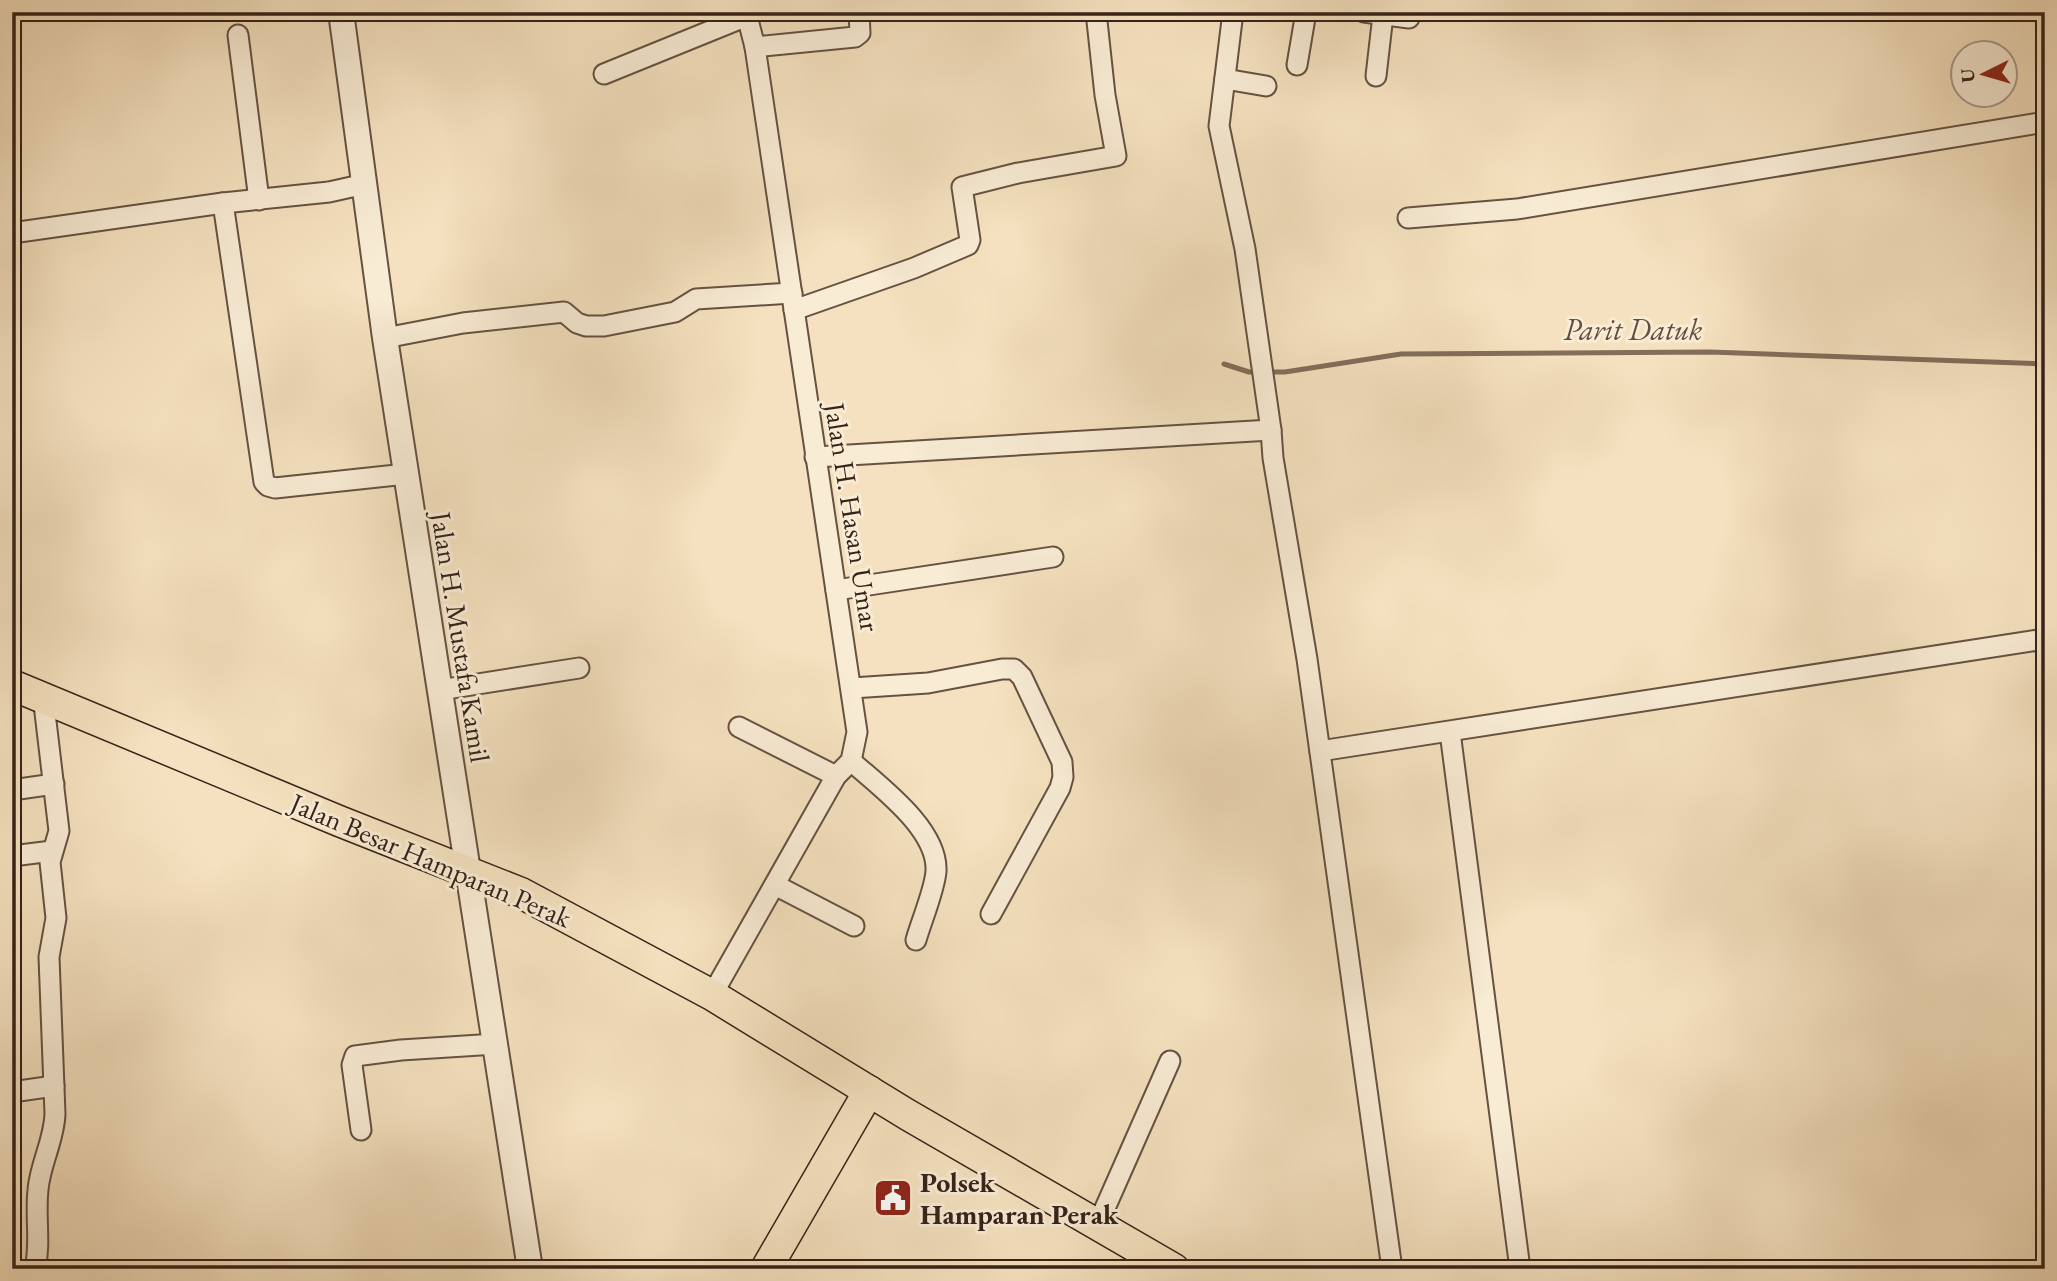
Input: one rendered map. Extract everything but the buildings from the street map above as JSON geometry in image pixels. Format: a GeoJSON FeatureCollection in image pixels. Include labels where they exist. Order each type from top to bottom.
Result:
{"type":"FeatureCollection","features":[{"type":"Feature","properties":{"kind":"main road","name":"Jalan Besar Hamparan Perak"},"geometry":{"type":"LineString","coordinates":[[12,685],[339,821],[521,893],[712,995],[869,1091],[1174,1269]]}},
{"type":"Feature","properties":{"kind":"main road"},"geometry":{"type":"LineString","coordinates":[[766,1269],[869,1091]]}},
{"type":"Feature","properties":{"kind":"street","name":"Jalan H. Mustafa Kamil"},"geometry":{"type":"LineString","coordinates":[[341,12],[406,474],[530,1269]]}},
{"type":"Feature","properties":{"kind":"street"},"geometry":{"type":"LineString","coordinates":[[755,47],[855,37],[860,33],[861,27],[859,12]]}},
{"type":"Feature","properties":{"kind":"street"},"geometry":{"type":"LineString","coordinates":[[386,338],[463,324],[564,312],[577,323],[586,326],[616,324],[675,312],[696,299],[793,301],[914,268],[968,245],[970,240],[962,187],[1018,173],[1116,156],[1105,95],[1096,12]]}},
{"type":"Feature","properties":{"kind":"street"},"geometry":{"type":"LineString","coordinates":[[1233,12],[1219,126],[1245,249],[1273,458],[1320,751],[1392,1269]]}},
{"type":"Feature","properties":{"kind":"street"},"geometry":{"type":"LineString","coordinates":[[1297,65],[1306,12]]}},
{"type":"Feature","properties":{"kind":"street"},"geometry":{"type":"LineString","coordinates":[[1376,76],[1374,13],[1409,18]]}},
{"type":"Feature","properties":{"kind":"street"},"geometry":{"type":"LineString","coordinates":[[604,74],[747,14]]}},
{"type":"Feature","properties":{"kind":"street","name":"Jalan H. Hasan Umar"},"geometry":{"type":"LineString","coordinates":[[747,14],[755,47],[835,590],[852,688],[857,732],[851,761]]}},
{"type":"Feature","properties":{"kind":"street"},"geometry":{"type":"LineString","coordinates":[[238,35],[259,200]]}},
{"type":"Feature","properties":{"kind":"street"},"geometry":{"type":"LineString","coordinates":[[1225,79],[1266,86]]}},
{"type":"Feature","properties":{"kind":"street"},"geometry":{"type":"LineString","coordinates":[[1408,218],[1517,209],[2045,122]]}},
{"type":"Feature","properties":{"kind":"street"},"geometry":{"type":"LineString","coordinates":[[12,233],[329,192],[365,184]]}},
{"type":"Feature","properties":{"kind":"street"},"geometry":{"type":"LineString","coordinates":[[223,204],[264,482],[275,488],[406,474]]}},
{"type":"Feature","properties":{"kind":"street"},"geometry":{"type":"LineString","coordinates":[[815,457],[1271,430]]}},
{"type":"Feature","properties":{"kind":"street"},"geometry":{"type":"LineString","coordinates":[[835,590],[1053,557]]}},
{"type":"Feature","properties":{"kind":"street"},"geometry":{"type":"LineString","coordinates":[[1320,751],[2045,639]]}},
{"type":"Feature","properties":{"kind":"street"},"geometry":{"type":"LineString","coordinates":[[440,690],[579,668]]}},
{"type":"Feature","properties":{"kind":"street"},"geometry":{"type":"LineString","coordinates":[[852,688],[928,683],[1002,669],[1014,669],[1022,677],[1062,762],[1063,777],[1060,788],[992,914]]}},
{"type":"Feature","properties":{"kind":"street"},"geometry":{"type":"LineString","coordinates":[[35,1269],[38,1248],[38,1191],[54,1125],[49,957],[56,918],[50,862],[59,831],[43,696]]}},
{"type":"Feature","properties":{"kind":"street"},"geometry":{"type":"LineString","coordinates":[[739,727],[836,776]]}},
{"type":"Feature","properties":{"kind":"street"},"geometry":{"type":"LineString","coordinates":[[1450,732],[1520,1269]]}},
{"type":"Feature","properties":{"kind":"street"},"geometry":{"type":"LineString","coordinates":[[712,995],[836,776],[851,761],[899,803],[933,847],[936,872],[916,940]]}},
{"type":"Feature","properties":{"kind":"street"},"geometry":{"type":"LineString","coordinates":[[12,790],[54,784]]}},
{"type":"Feature","properties":{"kind":"street"},"geometry":{"type":"LineString","coordinates":[[12,856],[52,851]]}},
{"type":"Feature","properties":{"kind":"street"},"geometry":{"type":"LineString","coordinates":[[775,885],[854,926]]}},
{"type":"Feature","properties":{"kind":"street"},"geometry":{"type":"LineString","coordinates":[[361,1130],[352,1065],[355,1056],[496,1044]]}},
{"type":"Feature","properties":{"kind":"street"},"geometry":{"type":"LineString","coordinates":[[1098,1224],[1170,1061]]}},
{"type":"Feature","properties":{"kind":"street"},"geometry":{"type":"LineString","coordinates":[[12,1092],[54,1086]]}},
{"type":"Feature","properties":{"kind":"waterway","name":"Parit Datuk"},"geometry":{"type":"LineString","coordinates":[[1224,364],[1249,372],[1285,372],[1401,354],[1710,352],[2045,364]]}},
{"type":"Feature","properties":{"kind":"place","name":"Polsek Hamparan Perak"},"geometry":{"type":"Point","coordinates":[893,1198]}}]}
